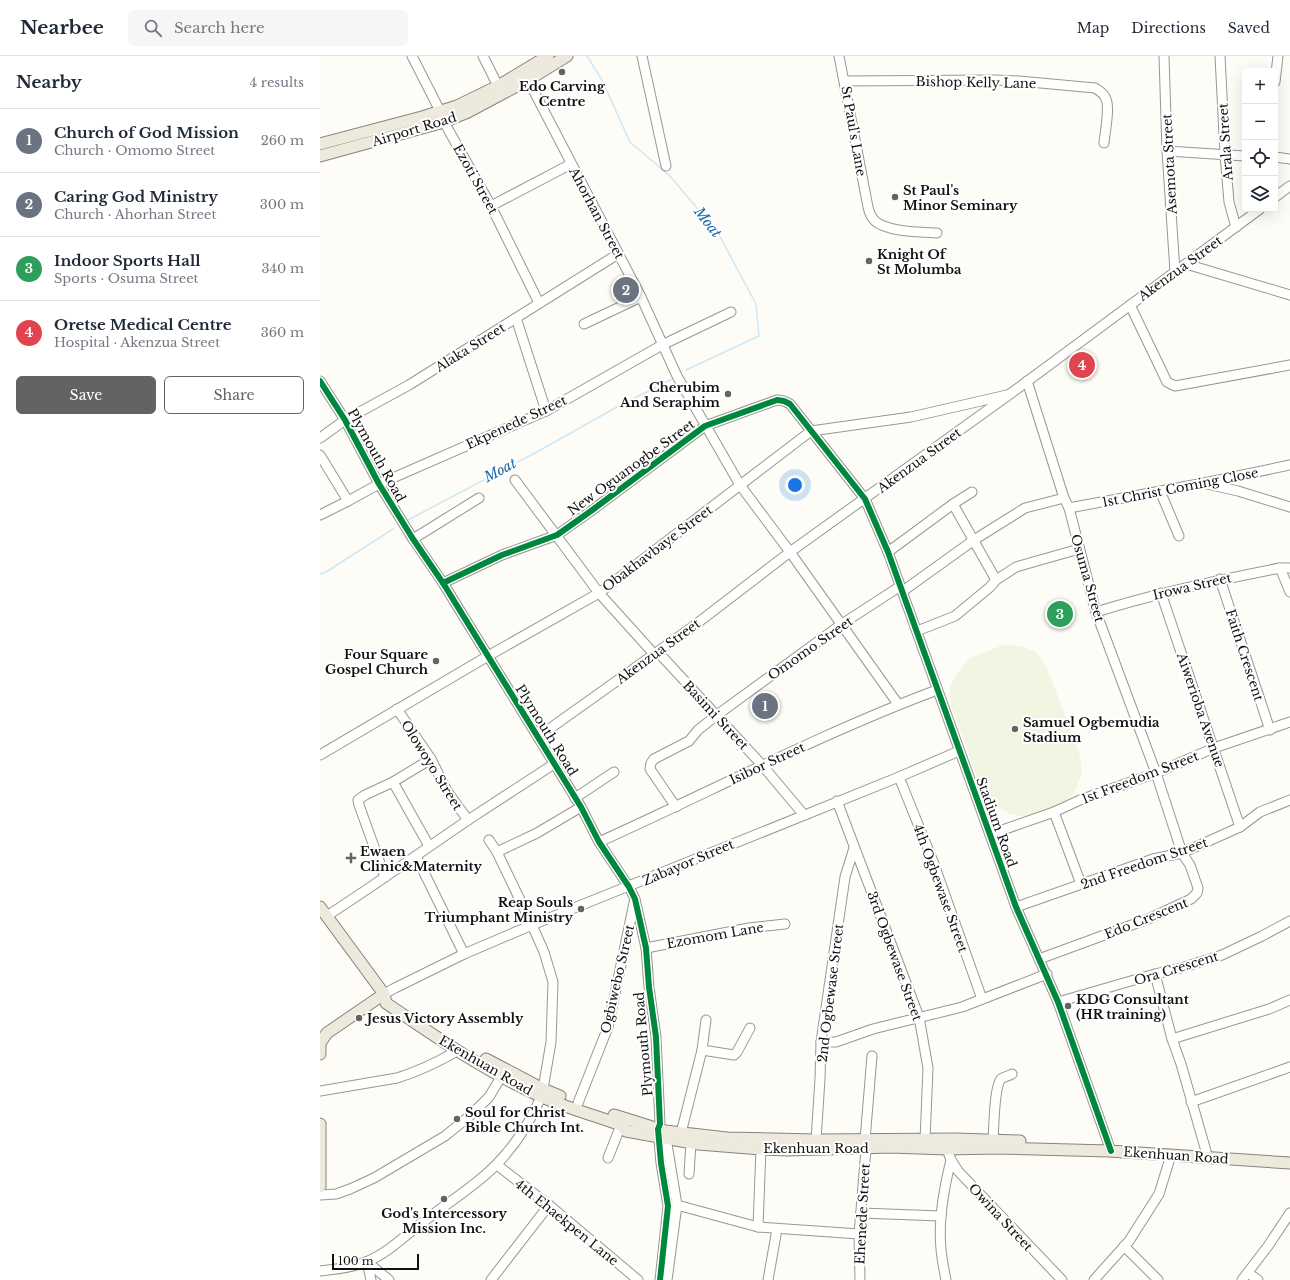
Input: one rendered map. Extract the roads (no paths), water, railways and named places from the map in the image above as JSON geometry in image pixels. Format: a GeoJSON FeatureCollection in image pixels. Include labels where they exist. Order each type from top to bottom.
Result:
{"type":"FeatureCollection","features":[{"type":"Feature","properties":{"kind":"main road","name":"Airport Road"},"geometry":{"type":"LineString","coordinates":[[320,156],[442,116],[457,106],[498,86],[548,56]]}},
{"type":"Feature","properties":{"kind":"main road","name":"Airport Road"},"geometry":{"type":"LineString","coordinates":[[320,144],[442,116],[468,112],[528,80],[567,56]]}},
{"type":"Feature","properties":{"kind":"main road","name":"Ekenhuan Road"},"geometry":{"type":"LineString","coordinates":[[325,918],[384,994],[386,1003],[457,1051],[501,1077],[621,1125],[626,1131],[681,1133],[727,1138],[816,1140],[891,1147],[947,1149],[1110,1148],[1231,1151],[1290,1156]]}},
{"type":"Feature","properties":{"kind":"main road","name":"Ekenhuan Road"},"geometry":{"type":"LineString","coordinates":[[384,994],[392,997],[462,1046],[542,1093],[578,1103],[691,1143],[787,1150],[925,1140],[993,1140],[1110,1148],[1171,1155],[1290,1163]]}},
{"type":"Feature","properties":{"kind":"main road","name":"Zabayor Street"},"geometry":{"type":"LineString","coordinates":[[320,1043],[327,1033],[384,994]]}},
{"type":"Feature","properties":{"kind":"main road"},"geometry":{"type":"LineString","coordinates":[[320,1043],[320,1054]]}},
{"type":"Feature","properties":{"kind":"main road"},"geometry":{"type":"LineString","coordinates":[[320,1124],[320,1187]]}},
{"type":"Feature","properties":{"kind":"street","name":"Ezoti Street"},"geometry":{"type":"LineString","coordinates":[[412,56],[442,116],[491,206],[539,303]]}},
{"type":"Feature","properties":{"kind":"street"},"geometry":{"type":"LineString","coordinates":[[483,56],[498,86]]}},
{"type":"Feature","properties":{"kind":"street"},"geometry":{"type":"LineString","coordinates":[[642,56],[666,166]]}},
{"type":"Feature","properties":{"kind":"street","name":"St Paul's Lane"},"geometry":{"type":"LineString","coordinates":[[839,56],[870,215],[876,221],[889,228],[938,233]]}},
{"type":"Feature","properties":{"kind":"street","name":"Asemota Street"},"geometry":{"type":"LineString","coordinates":[[1164,56],[1167,151],[1175,272]]}},
{"type":"Feature","properties":{"kind":"street","name":"Arala Street"},"geometry":{"type":"LineString","coordinates":[[1220,56],[1229,202],[1236,227]]}},
{"type":"Feature","properties":{"kind":"street"},"geometry":{"type":"LineString","coordinates":[[1277,68],[1278,56]]}},
{"type":"Feature","properties":{"kind":"street","name":"Ahorhan Street"},"geometry":{"type":"LineString","coordinates":[[528,80],[640,297],[677,376],[705,426],[740,485],[842,624],[898,704]]}},
{"type":"Feature","properties":{"kind":"street","name":"Bishop Kelly Lane"},"geometry":{"type":"LineString","coordinates":[[845,81],[995,80],[1095,88],[1102,92],[1107,99],[1108,107],[1104,143]]}},
{"type":"Feature","properties":{"kind":"street"},"geometry":{"type":"LineString","coordinates":[[1167,151],[1242,156]]}},
{"type":"Feature","properties":{"kind":"street"},"geometry":{"type":"LineString","coordinates":[[1278,157],[1290,159]]}},
{"type":"Feature","properties":{"kind":"street"},"geometry":{"type":"LineString","coordinates":[[491,206],[571,164]]}},
{"type":"Feature","properties":{"kind":"street"},"geometry":{"type":"LineString","coordinates":[[1278,195],[1290,186]]}},
{"type":"Feature","properties":{"kind":"street","name":"Akenzua Street"},"geometry":{"type":"LineString","coordinates":[[538,737],[656,653],[790,552],[1010,394],[1256,212]]}},
{"type":"Feature","properties":{"kind":"street","name":"Alaka Street"},"geometry":{"type":"LineString","coordinates":[[320,438],[345,420],[409,385],[618,254]]}},
{"type":"Feature","properties":{"kind":"street"},"geometry":{"type":"LineString","coordinates":[[1186,264],[1289,293]]}},
{"type":"Feature","properties":{"kind":"street"},"geometry":{"type":"LineString","coordinates":[[584,324],[640,297]]}},
{"type":"Feature","properties":{"kind":"street"},"geometry":{"type":"LineString","coordinates":[[1130,305],[1167,382],[1171,385],[1175,386],[1290,365]]}},
{"type":"Feature","properties":{"kind":"street","name":"Ekpenede Street"},"geometry":{"type":"LineString","coordinates":[[320,515],[379,484],[546,411],[662,345],[731,312]]}},
{"type":"Feature","properties":{"kind":"street"},"geometry":{"type":"LineString","coordinates":[[516,318],[546,411]]}},
{"type":"Feature","properties":{"kind":"street","name":"Plymouth Road"},"geometry":{"type":"LineString","coordinates":[[320,381],[345,420],[379,484],[413,539],[443,583],[538,737],[581,807],[599,842],[629,887],[635,899],[646,948],[649,987],[656,1037],[662,1132]]}},
{"type":"Feature","properties":{"kind":"street","name":"Osuma Street"},"geometry":{"type":"LineString","coordinates":[[1027,381],[1064,498],[1069,508],[1096,612],[1156,773]]}},
{"type":"Feature","properties":{"kind":"street","name":"Obakhavbaye Street"},"geometry":{"type":"LineString","coordinates":[[320,755],[488,656],[599,593],[811,431],[911,417],[1010,394]]}},
{"type":"Feature","properties":{"kind":"street","name":"New Oguanogbe Street"},"geometry":{"type":"LineString","coordinates":[[443,583],[502,555],[557,534],[591,511],[705,426],[776,400],[784,401],[790,404],[865,499]]}},
{"type":"Feature","properties":{"kind":"street"},"geometry":{"type":"LineString","coordinates":[[320,456],[348,501]]}},
{"type":"Feature","properties":{"kind":"street","name":"1st Christ Coming Close"},"geometry":{"type":"LineString","coordinates":[[1069,508],[1204,483],[1290,465]]}},
{"type":"Feature","properties":{"kind":"street"},"geometry":{"type":"LineString","coordinates":[[1234,477],[1234,482],[1238,491]]}},
{"type":"Feature","properties":{"kind":"street","name":"Basimi Street"},"geometry":{"type":"LineString","coordinates":[[515,480],[557,534],[599,593],[717,715],[804,815]]}},
{"type":"Feature","properties":{"kind":"street"},"geometry":{"type":"LineString","coordinates":[[1204,483],[1238,491],[1290,507]]}},
{"type":"Feature","properties":{"kind":"street"},"geometry":{"type":"LineString","coordinates":[[1160,491],[1179,536]]}},
{"type":"Feature","properties":{"kind":"street"},"geometry":{"type":"LineString","coordinates":[[888,552],[953,504],[972,492]]}},
{"type":"Feature","properties":{"kind":"street"},"geometry":{"type":"LineString","coordinates":[[413,539],[478,498]]}},
{"type":"Feature","properties":{"kind":"street","name":"Omomo Street"},"geometry":{"type":"LineString","coordinates":[[676,807],[650,770],[651,763],[654,759],[689,740],[698,730],[717,715],[842,624],[901,589],[1025,508],[1064,498]]}},
{"type":"Feature","properties":{"kind":"street","name":"Stadium Road"},"geometry":{"type":"LineString","coordinates":[[865,499],[888,552],[959,751],[991,834],[1016,907],[1047,974],[1058,1002],[1110,1148]]}},
{"type":"Feature","properties":{"kind":"street"},"geometry":{"type":"LineString","coordinates":[[953,504],[996,580]]}},
{"type":"Feature","properties":{"kind":"street"},"geometry":{"type":"LineString","coordinates":[[917,631],[955,616],[990,587],[996,580],[1016,567],[1079,549]]}},
{"type":"Feature","properties":{"kind":"street"},"geometry":{"type":"LineString","coordinates":[[1280,568],[1290,592]]}},
{"type":"Feature","properties":{"kind":"street","name":"Irowa Street"},"geometry":{"type":"LineString","coordinates":[[1096,612],[1161,593],[1220,579],[1280,568],[1290,568]]}},
{"type":"Feature","properties":{"kind":"street","name":"Faith Crescent"},"geometry":{"type":"LineString","coordinates":[[1220,579],[1270,730]]}},
{"type":"Feature","properties":{"kind":"street","name":"Aiwerioba Avenue"},"geometry":{"type":"LineString","coordinates":[[1161,593],[1240,826]]}},
{"type":"Feature","properties":{"kind":"street","name":"Isibor Street"},"geometry":{"type":"LineString","coordinates":[[599,842],[676,807],[762,765],[898,704],[937,690]]}},
{"type":"Feature","properties":{"kind":"street","name":"Olowoyo Street"},"geometry":{"type":"LineString","coordinates":[[397,709],[431,759],[447,792],[468,820]]}},
{"type":"Feature","properties":{"kind":"street","name":"1st Freedom Street"},"geometry":{"type":"LineString","coordinates":[[991,834],[1054,812],[1080,800],[1156,773],[1214,748],[1290,722]]}},
{"type":"Feature","properties":{"kind":"street","name":"Zabayor Street"},"geometry":{"type":"LineString","coordinates":[[384,994],[464,954],[532,925],[899,777],[959,751]]}},
{"type":"Feature","properties":{"kind":"street"},"geometry":{"type":"LineString","coordinates":[[385,877],[358,800],[365,795],[393,782],[431,759]]}},
{"type":"Feature","properties":{"kind":"street"},"geometry":{"type":"LineString","coordinates":[[325,918],[468,820],[554,764]]}},
{"type":"Feature","properties":{"kind":"street"},"geometry":{"type":"LineString","coordinates":[[575,798],[614,772]]}},
{"type":"Feature","properties":{"kind":"street","name":"Edo Crescent"},"geometry":{"type":"LineString","coordinates":[[1039,959],[1148,919],[1195,896],[1198,893],[1198,888],[1190,865],[1182,853],[1156,773]]}},
{"type":"Feature","properties":{"kind":"street","name":"4th Ogbewase Street"},"geometry":{"type":"LineString","coordinates":[[899,777],[934,864],[982,1000]]}},
{"type":"Feature","properties":{"kind":"street"},"geometry":{"type":"LineString","coordinates":[[393,782],[430,846]]}},
{"type":"Feature","properties":{"kind":"street","name":"2nd Freedom Street"},"geometry":{"type":"LineString","coordinates":[[1016,907],[1153,859],[1182,853],[1240,826],[1260,812],[1290,800]]}},
{"type":"Feature","properties":{"kind":"street","name":"3rd Ogbewase Street"},"geometry":{"type":"LineString","coordinates":[[837,801],[866,876],[885,931],[919,1017],[928,1068],[925,1140]]}},
{"type":"Feature","properties":{"kind":"street"},"geometry":{"type":"LineString","coordinates":[[497,852],[537,833],[581,807]]}},
{"type":"Feature","properties":{"kind":"street"},"geometry":{"type":"LineString","coordinates":[[1054,812],[1081,884]]}},
{"type":"Feature","properties":{"kind":"street"},"geometry":{"type":"LineString","coordinates":[[320,1271],[353,1266],[367,1262],[390,1249],[426,1219],[479,1181],[512,1147],[534,1114],[542,1093],[551,1042],[553,982],[544,952],[532,925],[497,852],[489,840]]}},
{"type":"Feature","properties":{"kind":"street","name":"2nd Ogbewase Street"},"geometry":{"type":"LineString","coordinates":[[816,1140],[821,1042],[845,876],[854,848]]}},
{"type":"Feature","properties":{"kind":"street"},"geometry":{"type":"LineString","coordinates":[[416,856],[464,954]]}},
{"type":"Feature","properties":{"kind":"street","name":"Ogbiwebo Street"},"geometry":{"type":"LineString","coordinates":[[578,1103],[608,1027],[635,899]]}},
{"type":"Feature","properties":{"kind":"street","name":"Ora Crescent"},"geometry":{"type":"LineString","coordinates":[[1058,1002],[1181,968],[1222,955],[1290,921]]}},
{"type":"Feature","properties":{"kind":"street","name":"Ezomom Lane"},"geometry":{"type":"LineString","coordinates":[[646,948],[749,928],[785,924]]}},
{"type":"Feature","properties":{"kind":"street"},"geometry":{"type":"LineString","coordinates":[[821,1042],[836,1042],[873,1028],[962,1007],[1047,974]]}},
{"type":"Feature","properties":{"kind":"street"},"geometry":{"type":"LineString","coordinates":[[1155,974],[1172,1039],[1181,1064],[1206,1151]]}},
{"type":"Feature","properties":{"kind":"street"},"geometry":{"type":"LineString","coordinates":[[1172,1039],[1269,1010],[1290,1000]]}},
{"type":"Feature","properties":{"kind":"street"},"geometry":{"type":"LineString","coordinates":[[681,1133],[702,1050],[706,1020]]}},
{"type":"Feature","properties":{"kind":"street"},"geometry":{"type":"LineString","coordinates":[[702,1050],[734,1055],[750,1028]]}},
{"type":"Feature","properties":{"kind":"street"},"geometry":{"type":"LineString","coordinates":[[320,1091],[397,1078],[416,1072],[457,1051]]}},
{"type":"Feature","properties":{"kind":"street","name":"Ehenede Street"},"geometry":{"type":"LineString","coordinates":[[860,1280],[859,1234],[872,1056]]}},
{"type":"Feature","properties":{"kind":"street"},"geometry":{"type":"LineString","coordinates":[[1191,1102],[1290,1067]]}},
{"type":"Feature","properties":{"kind":"street"},"geometry":{"type":"LineString","coordinates":[[993,1140],[998,1084],[1002,1078],[1012,1074]]}},
{"type":"Feature","properties":{"kind":"street"},"geometry":{"type":"LineString","coordinates":[[320,1195],[336,1194],[350,1189],[387,1170],[445,1136],[472,1114],[489,1097],[501,1077]]}},
{"type":"Feature","properties":{"kind":"street"},"geometry":{"type":"LineString","coordinates":[[608,1158],[621,1125]]}},
{"type":"Feature","properties":{"kind":"street"},"geometry":{"type":"LineString","coordinates":[[662,1132],[677,1205],[667,1280]]}},
{"type":"Feature","properties":{"kind":"street"},"geometry":{"type":"LineString","coordinates":[[660,1280],[668,1206],[661,1163],[662,1132]]}},
{"type":"Feature","properties":{"kind":"street"},"geometry":{"type":"LineString","coordinates":[[689,1174],[691,1143]]}},
{"type":"Feature","properties":{"kind":"street"},"geometry":{"type":"LineString","coordinates":[[758,1227],[761,1149]]}},
{"type":"Feature","properties":{"kind":"street","name":"Owina Street"},"geometry":{"type":"LineString","coordinates":[[947,1149],[951,1160],[958,1171],[1058,1279]]}},
{"type":"Feature","properties":{"kind":"street"},"geometry":{"type":"LineString","coordinates":[[1094,1280],[1129,1240],[1159,1194],[1171,1155]]}},
{"type":"Feature","properties":{"kind":"street"},"geometry":{"type":"LineString","coordinates":[[946,1280],[941,1249],[941,1216],[951,1160]]}},
{"type":"Feature","properties":{"kind":"street","name":"4th Ehaekpen Lane"},"geometry":{"type":"LineString","coordinates":[[497,1164],[638,1280]]}},
{"type":"Feature","properties":{"kind":"street"},"geometry":{"type":"LineString","coordinates":[[677,1205],[758,1227],[859,1234]]}},
{"type":"Feature","properties":{"kind":"street"},"geometry":{"type":"LineString","coordinates":[[491,1280],[549,1206]]}},
{"type":"Feature","properties":{"kind":"street"},"geometry":{"type":"LineString","coordinates":[[1258,1280],[1245,1276],[1287,1221],[1290,1213]]}},
{"type":"Feature","properties":{"kind":"street"},"geometry":{"type":"LineString","coordinates":[[861,1214],[941,1216]]}},
{"type":"Feature","properties":{"kind":"street"},"geometry":{"type":"LineString","coordinates":[[768,1280],[777,1229]]}},
{"type":"Feature","properties":{"kind":"street"},"geometry":{"type":"LineString","coordinates":[[1124,1246],[1158,1280]]}},
{"type":"Feature","properties":{"kind":"street"},"geometry":{"type":"LineString","coordinates":[[367,1262],[370,1280]]}},
{"type":"Feature","properties":{"kind":"street"},"geometry":{"type":"LineString","coordinates":[[367,1262],[389,1280]]}},
{"type":"Feature","properties":{"kind":"waterway","name":"Moat"},"geometry":{"type":"LineString","coordinates":[[587,56],[602,80],[630,142],[670,176],[718,233],[756,304],[759,336],[686,370]]}},
{"type":"Feature","properties":{"kind":"waterway","name":"Moat"},"geometry":{"type":"LineString","coordinates":[[408,520],[535,453],[624,403],[674,378]]}},
{"type":"Feature","properties":{"kind":"waterway","name":"Moat"},"geometry":{"type":"LineString","coordinates":[[320,574],[326,572],[393,529]]}},
{"type":"Feature","properties":{"kind":"place","name":"Edo Carving Centre"},"geometry":{"type":"Point","coordinates":[562,72]}},
{"type":"Feature","properties":{"kind":"place","name":"St Paul's Minor Seminary"},"geometry":{"type":"Point","coordinates":[895,197]}},
{"type":"Feature","properties":{"kind":"place","name":"Knight Of St Molumba"},"geometry":{"type":"Point","coordinates":[869,261]}},
{"type":"Feature","properties":{"kind":"place","name":"Caring God Ministry"},"geometry":{"type":"Point","coordinates":[626,290]}},
{"type":"Feature","properties":{"kind":"place","name":"Oretse Medical Centre"},"geometry":{"type":"Point","coordinates":[1082,365]}},
{"type":"Feature","properties":{"kind":"place","name":"Cherubim And Seraphim"},"geometry":{"type":"Point","coordinates":[728,394]}},
{"type":"Feature","properties":{"kind":"place","name":"Indoor Sports Hall"},"geometry":{"type":"Point","coordinates":[1060,614]}},
{"type":"Feature","properties":{"kind":"place","name":"Four Square Gospel Church"},"geometry":{"type":"Point","coordinates":[436,661]}},
{"type":"Feature","properties":{"kind":"place","name":"Church of God Mission"},"geometry":{"type":"Point","coordinates":[765,706]}},
{"type":"Feature","properties":{"kind":"place","name":"Samuel Ogbemudia Stadium"},"geometry":{"type":"Point","coordinates":[1015,729]}},
{"type":"Feature","properties":{"kind":"place","name":"Ewaen Clinic&Maternity"},"geometry":{"type":"Point","coordinates":[351,858]}},
{"type":"Feature","properties":{"kind":"place","name":"Reap Souls Triumphant Ministry"},"geometry":{"type":"Point","coordinates":[581,909]}},
{"type":"Feature","properties":{"kind":"place","name":"KDG Consultant (HR training)"},"geometry":{"type":"Point","coordinates":[1068,1006]}},
{"type":"Feature","properties":{"kind":"place","name":"Jesus Victory Assembly"},"geometry":{"type":"Point","coordinates":[359,1018]}},
{"type":"Feature","properties":{"kind":"place","name":"Soul for Christ Bible Church Int."},"geometry":{"type":"Point","coordinates":[457,1119]}},
{"type":"Feature","properties":{"kind":"place","name":"God's Intercessory Mission Inc."},"geometry":{"type":"Point","coordinates":[444,1199]}}]}
